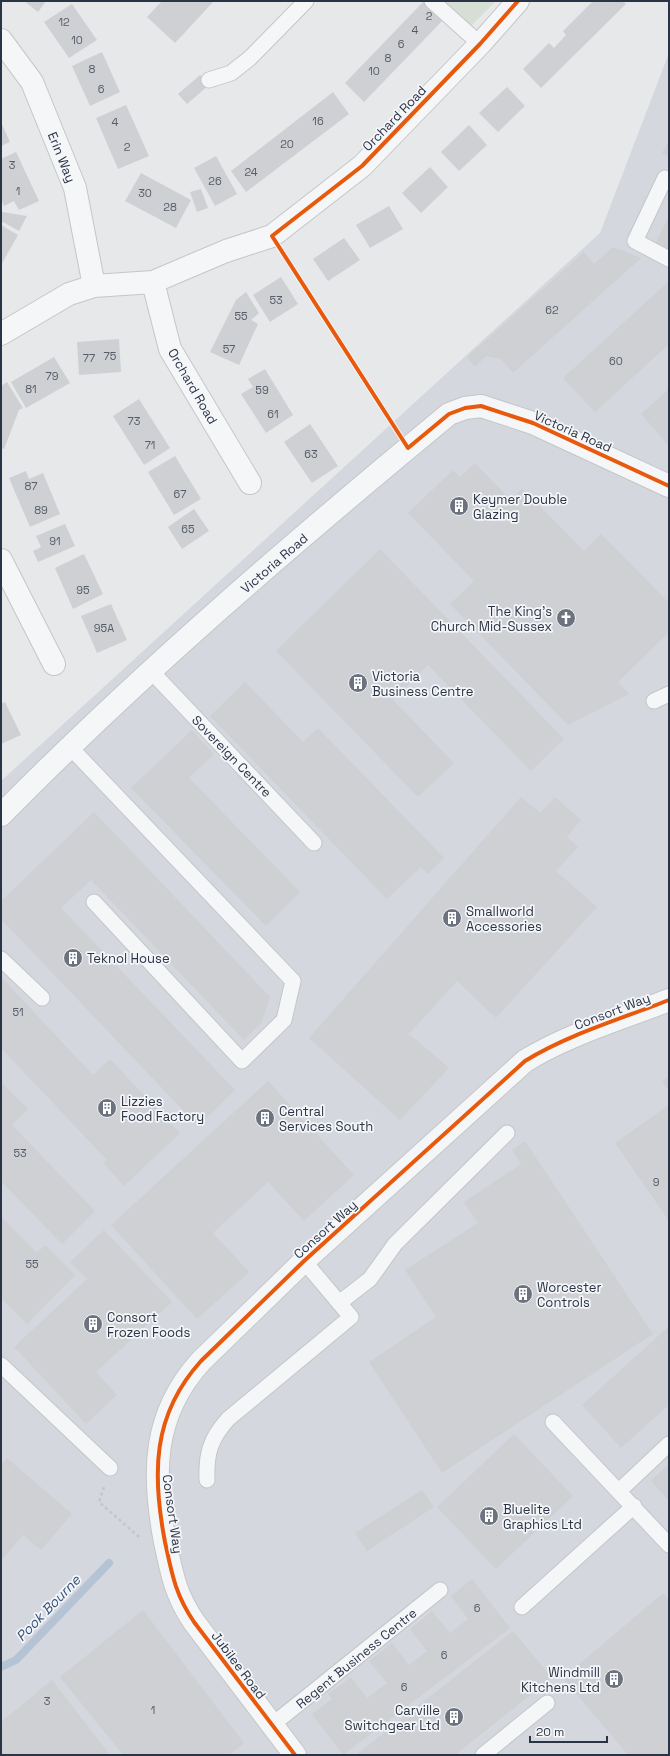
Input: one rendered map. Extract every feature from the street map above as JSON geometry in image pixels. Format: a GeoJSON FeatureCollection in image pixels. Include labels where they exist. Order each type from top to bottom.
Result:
{"type":"FeatureCollection","features":[{"type":"Feature","properties":{"kind":"street","name":"Orchard Road"},"geometry":{"type":"LineString","coordinates":[[1,334],[69,294],[94,286],[153,282],[226,251],[272,236],[362,166],[480,44],[518,1]]}},
{"type":"Feature","properties":{"kind":"street","name":"Erin Way"},"geometry":{"type":"LineString","coordinates":[[1,40],[32,82],[75,188],[94,286]]}},
{"type":"Feature","properties":{"kind":"street","name":"Orchard Road"},"geometry":{"type":"LineString","coordinates":[[153,282],[170,349],[250,483]]}},
{"type":"Feature","properties":{"kind":"street","name":"Victoria Road"},"geometry":{"type":"LineString","coordinates":[[1,815],[69,746],[150,670],[448,414],[465,408],[481,406],[533,422],[669,486]]}},
{"type":"Feature","properties":{"kind":"street"},"geometry":{"type":"LineString","coordinates":[[1,560],[54,664]]}},
{"type":"Feature","properties":{"kind":"street","name":"Consort Way"},"geometry":{"type":"LineString","coordinates":[[174,1584],[161,1520],[157,1476],[161,1432],[167,1413],[186,1377],[304,1261],[525,1061],[542,1051],[571,1038],[669,1000]]}},
{"type":"Feature","properties":{"kind":"street","name":"Jubilee Road"},"geometry":{"type":"LineString","coordinates":[[174,1584],[182,1603],[194,1622],[295,1755]]}},
{"type":"Feature","properties":{"kind":"lane"},"geometry":{"type":"LineString","coordinates":[[209,80],[231,73],[250,58],[306,1]]}},
{"type":"Feature","properties":{"kind":"lane"},"geometry":{"type":"LineString","coordinates":[[432,1],[480,44]]}},
{"type":"Feature","properties":{"kind":"lane"},"geometry":{"type":"LineString","coordinates":[[669,180],[665,178],[635,241],[669,259]]}},
{"type":"Feature","properties":{"kind":"lane","name":"Sovereign Centre"},"geometry":{"type":"LineString","coordinates":[[150,670],[314,843]]}},
{"type":"Feature","properties":{"kind":"lane"},"geometry":{"type":"LineString","coordinates":[[654,701],[669,694]]}},
{"type":"Feature","properties":{"kind":"lane"},"geometry":{"type":"LineString","coordinates":[[69,746],[293,981],[284,1020],[242,1060],[94,902]]}},
{"type":"Feature","properties":{"kind":"lane"},"geometry":{"type":"LineString","coordinates":[[1,959],[42,998]]}},
{"type":"Feature","properties":{"kind":"lane"},"geometry":{"type":"LineString","coordinates":[[339,1303],[370,1279],[395,1244],[507,1133]]}},
{"type":"Feature","properties":{"kind":"lane"},"geometry":{"type":"LineString","coordinates":[[207,1480],[207,1461],[212,1442],[228,1419],[351,1317],[304,1261]]}},
{"type":"Feature","properties":{"kind":"lane"},"geometry":{"type":"LineString","coordinates":[[1,1365],[110,1468]]}},
{"type":"Feature","properties":{"kind":"lane"},"geometry":{"type":"LineString","coordinates":[[553,1422],[634,1506],[669,1545]]}},
{"type":"Feature","properties":{"kind":"lane"},"geometry":{"type":"LineString","coordinates":[[619,1491],[669,1444]]}},
{"type":"Feature","properties":{"kind":"lane"},"geometry":{"type":"LineString","coordinates":[[522,1607],[634,1506]]}},
{"type":"Feature","properties":{"kind":"lane","name":"Regent Business Centre"},"geometry":{"type":"LineString","coordinates":[[272,1725],[440,1590]]}},
{"type":"Feature","properties":{"kind":"lane"},"geometry":{"type":"LineString","coordinates":[[483,1755],[547,1703]]}},
{"type":"Feature","properties":{"kind":"path"},"geometry":{"type":"LineString","coordinates":[[272,236],[408,448]]}},
{"type":"Feature","properties":{"kind":"path"},"geometry":{"type":"LineString","coordinates":[[99,1502],[140,1538]]}},
{"type":"Feature","properties":{"kind":"shaded area"},"geometry":{"type":"Polygon","coordinates":[[[442,1],[496,1],[470,27],[442,1]]]}},
{"type":"Feature","properties":{"kind":"shaded area"},"geometry":{"type":"Polygon","coordinates":[[[669,53],[669,1755],[1,1755],[1,781],[600,233],[669,53]]]}},
{"type":"Feature","properties":{"kind":"building"},"geometry":{"type":"Polygon","coordinates":[[[24,1],[46,1],[38,12],[24,1]]]}},
{"type":"Feature","properties":{"kind":"building"},"geometry":{"type":"Polygon","coordinates":[[[162,1],[214,1],[175,43],[147,17],[162,1]]]}},
{"type":"Feature","properties":{"kind":"building"},"geometry":{"type":"Polygon","coordinates":[[[424,1],[428,1],[445,18],[364,102],[345,83],[424,1]]]}},
{"type":"Feature","properties":{"kind":"building"},"geometry":{"type":"Polygon","coordinates":[[[593,1],[623,1],[626,4],[541,88],[523,69],[549,43],[554,48],[566,35],[563,31],[593,1]]]}},
{"type":"Feature","properties":{"kind":"building"},"geometry":{"type":"Polygon","coordinates":[[[72,4],[97,40],[69,58],[44,22],[72,4]]]}},
{"type":"Feature","properties":{"kind":"building"},"geometry":{"type":"Polygon","coordinates":[[[102,52],[120,92],[90,106],[72,66],[102,52]]]}},
{"type":"Feature","properties":{"kind":"building"},"geometry":{"type":"Polygon","coordinates":[[[200,75],[209,85],[187,104],[178,94],[200,75]]]}},
{"type":"Feature","properties":{"kind":"building"},"geometry":{"type":"Polygon","coordinates":[[[507,87],[525,106],[498,132],[479,113],[507,87]]]}},
{"type":"Feature","properties":{"kind":"building"},"geometry":{"type":"Polygon","coordinates":[[[333,92],[349,114],[246,192],[231,171],[333,92]]]}},
{"type":"Feature","properties":{"kind":"building"},"geometry":{"type":"Polygon","coordinates":[[[126,105],[149,156],[118,169],[96,118],[126,105]]]}},
{"type":"Feature","properties":{"kind":"building"},"geometry":{"type":"Polygon","coordinates":[[[1,122],[10,142],[1,146],[1,122]]]}},
{"type":"Feature","properties":{"kind":"building"},"geometry":{"type":"Polygon","coordinates":[[[469,125],[487,145],[459,171],[441,152],[469,125]]]}},
{"type":"Feature","properties":{"kind":"building"},"geometry":{"type":"Polygon","coordinates":[[[669,141],[669,157],[662,153],[669,141]]]}},
{"type":"Feature","properties":{"kind":"building"},"geometry":{"type":"Polygon","coordinates":[[[16,152],[39,201],[19,210],[14,201],[4,206],[1,199],[1,159],[16,152]]]}},
{"type":"Feature","properties":{"kind":"building"},"geometry":{"type":"Polygon","coordinates":[[[216,156],[237,194],[215,206],[194,168],[216,156]]]}},
{"type":"Feature","properties":{"kind":"building"},"geometry":{"type":"Polygon","coordinates":[[[430,167],[448,187],[421,213],[402,193],[430,167]]]}},
{"type":"Feature","properties":{"kind":"building"},"geometry":{"type":"Polygon","coordinates":[[[141,173],[191,200],[176,228],[125,201],[141,173]]]}},
{"type":"Feature","properties":{"kind":"building"},"geometry":{"type":"Polygon","coordinates":[[[201,189],[208,208],[197,212],[190,192],[201,189]]]}},
{"type":"Feature","properties":{"kind":"building"},"geometry":{"type":"Polygon","coordinates":[[[389,206],[403,229],[370,248],[356,225],[389,206]]]}},
{"type":"Feature","properties":{"kind":"building"},"geometry":{"type":"Polygon","coordinates":[[[2,212],[27,216],[19,231],[1,221],[2,212]]]}},
{"type":"Feature","properties":{"kind":"building"},"geometry":{"type":"Polygon","coordinates":[[[669,216],[669,251],[655,244],[669,216]]]}},
{"type":"Feature","properties":{"kind":"building"},"geometry":{"type":"Polygon","coordinates":[[[1,225],[18,235],[1,265],[1,225]]]}},
{"type":"Feature","properties":{"kind":"building"},"geometry":{"type":"Polygon","coordinates":[[[344,238],[360,260],[328,281],[313,259],[344,238]]]}},
{"type":"Feature","properties":{"kind":"building"},"geometry":{"type":"Polygon","coordinates":[[[613,247],[641,258],[513,373],[501,359],[486,356],[475,367],[467,357],[584,252],[594,264],[613,247]]]}},
{"type":"Feature","properties":{"kind":"building"},"geometry":{"type":"Polygon","coordinates":[[[281,277],[298,304],[270,322],[253,295],[281,277]]]}},
{"type":"Feature","properties":{"kind":"building"},"geometry":{"type":"Polygon","coordinates":[[[669,281],[669,344],[595,412],[563,378],[669,281]]]}},
{"type":"Feature","properties":{"kind":"building"},"geometry":{"type":"Polygon","coordinates":[[[246,292],[259,313],[251,320],[258,324],[239,365],[210,352],[236,300],[246,292]]]}},
{"type":"Feature","properties":{"kind":"building"},"geometry":{"type":"Polygon","coordinates":[[[119,339],[121,372],[79,375],[77,342],[119,339]]]}},
{"type":"Feature","properties":{"kind":"building"},"geometry":{"type":"Polygon","coordinates":[[[54,357],[70,383],[26,408],[11,382],[54,357]]]}},
{"type":"Feature","properties":{"kind":"building"},"geometry":{"type":"Polygon","coordinates":[[[265,369],[293,415],[266,433],[241,394],[253,387],[248,379],[265,369]]]}},
{"type":"Feature","properties":{"kind":"building"},"geometry":{"type":"Polygon","coordinates":[[[7,382],[23,408],[19,410],[4,449],[1,448],[1,386],[7,382]]]}},
{"type":"Feature","properties":{"kind":"building"},"geometry":{"type":"Polygon","coordinates":[[[669,389],[669,446],[641,414],[669,389]]]}},
{"type":"Feature","properties":{"kind":"building"},"geometry":{"type":"Polygon","coordinates":[[[139,399],[170,448],[144,465],[113,416],[139,399]]]}},
{"type":"Feature","properties":{"kind":"building"},"geometry":{"type":"Polygon","coordinates":[[[310,424],[338,466],[312,483],[284,442],[310,424]]]}},
{"type":"Feature","properties":{"kind":"building"},"geometry":{"type":"Polygon","coordinates":[[[175,456],[201,499],[174,515],[148,472],[175,456]]]}},
{"type":"Feature","properties":{"kind":"building","name":"The King's Church Mid-Sussex"},"geometry":{"type":"Polygon","coordinates":[[[475,463],[511,500],[522,488],[584,551],[601,534],[669,603],[669,632],[618,682],[629,694],[568,725],[450,604],[474,581],[408,513],[453,470],[460,477],[475,463]]]}},
{"type":"Feature","properties":{"kind":"building"},"geometry":{"type":"Polygon","coordinates":[[[26,471],[29,479],[43,473],[60,514],[30,527],[9,478],[26,471]]]}},
{"type":"Feature","properties":{"kind":"building"},"geometry":{"type":"Polygon","coordinates":[[[194,509],[209,531],[182,549],[168,527],[194,509]]]}},
{"type":"Feature","properties":{"kind":"building"},"geometry":{"type":"Polygon","coordinates":[[[65,524],[75,546],[38,562],[33,551],[41,547],[36,536],[65,524]]]}},
{"type":"Feature","properties":{"kind":"building","name":"Victoria Business Centre"},"geometry":{"type":"Polygon","coordinates":[[[380,549],[564,739],[531,771],[428,665],[393,700],[454,763],[418,797],[276,651],[380,549]]]}},
{"type":"Feature","properties":{"kind":"building"},"geometry":{"type":"Polygon","coordinates":[[[84,554],[103,594],[73,609],[55,568],[84,554]]]}},
{"type":"Feature","properties":{"kind":"building"},"geometry":{"type":"Polygon","coordinates":[[[111,604],[127,640],[97,653],[81,616],[111,604]]]}},
{"type":"Feature","properties":{"kind":"building"},"geometry":{"type":"Polygon","coordinates":[[[245,682],[303,742],[318,728],[444,858],[428,874],[421,867],[387,899],[210,716],[245,682]]]}},
{"type":"Feature","properties":{"kind":"building"},"geometry":{"type":"Polygon","coordinates":[[[5,702],[21,735],[1,744],[1,704],[5,702]]]}},
{"type":"Feature","properties":{"kind":"building"},"geometry":{"type":"Polygon","coordinates":[[[192,730],[214,754],[189,778],[300,892],[266,926],[131,788],[192,730]]]}},
{"type":"Feature","properties":{"kind":"building"},"geometry":{"type":"Polygon","coordinates":[[[521,797],[540,813],[555,797],[581,820],[567,837],[578,847],[556,871],[597,907],[496,1018],[457,981],[409,1034],[449,1068],[400,1120],[309,1038],[521,797]]]}},
{"type":"Feature","properties":{"kind":"building","name":"Teknol House"},"geometry":{"type":"Polygon","coordinates":[[[94,812],[270,997],[262,1022],[244,1040],[91,880],[61,908],[235,1090],[198,1126],[1,919],[1,901],[94,812]]]}},
{"type":"Feature","properties":{"kind":"building","name":"Lizzies Food Factory"},"geometry":{"type":"Polygon","coordinates":[[[1,977],[93,1075],[110,1059],[180,1133],[124,1186],[103,1163],[107,1160],[1,1048],[1,977]]]}},
{"type":"Feature","properties":{"kind":"building"},"geometry":{"type":"Polygon","coordinates":[[[669,1077],[669,1091],[662,1081],[669,1077]]]}},
{"type":"Feature","properties":{"kind":"building"},"geometry":{"type":"Polygon","coordinates":[[[268,1081],[354,1175],[304,1221],[268,1182],[213,1233],[249,1272],[197,1319],[111,1225],[268,1081]]]}},
{"type":"Feature","properties":{"kind":"building"},"geometry":{"type":"Polygon","coordinates":[[[1,1082],[28,1109],[12,1125],[95,1211],[62,1244],[1,1181],[1,1082]]]}},
{"type":"Feature","properties":{"kind":"building"},"geometry":{"type":"Polygon","coordinates":[[[669,1105],[669,1221],[615,1143],[669,1105]]]}},
{"type":"Feature","properties":{"kind":"building","name":"Worcester Controls"},"geometry":{"type":"Polygon","coordinates":[[[525,1141],[653,1334],[442,1473],[369,1362],[436,1317],[405,1270],[478,1223],[464,1202],[521,1164],[512,1150],[525,1141]]]}},
{"type":"Feature","properties":{"kind":"building"},"geometry":{"type":"Polygon","coordinates":[[[1,1217],[37,1253],[45,1245],[75,1275],[27,1324],[1,1298],[1,1217]]]}},
{"type":"Feature","properties":{"kind":"building","name":"Consort Frozen Foods"},"geometry":{"type":"Polygon","coordinates":[[[104,1230],[172,1302],[96,1372],[117,1395],[86,1424],[14,1347],[87,1279],[70,1262],[104,1230]]]}},
{"type":"Feature","properties":{"kind":"building"},"geometry":{"type":"Polygon","coordinates":[[[669,1326],[669,1405],[621,1448],[582,1405],[669,1326]]]}},
{"type":"Feature","properties":{"kind":"building"},"geometry":{"type":"Polygon","coordinates":[[[514,1434],[573,1496],[496,1569],[437,1507],[514,1434]]]}},
{"type":"Feature","properties":{"kind":"building"},"geometry":{"type":"Polygon","coordinates":[[[7,1458],[72,1514],[41,1550],[23,1535],[1,1561],[1,1464],[7,1458]]]}},
{"type":"Feature","properties":{"kind":"building"},"geometry":{"type":"Polygon","coordinates":[[[669,1464],[669,1501],[651,1481],[669,1464]]]}},
{"type":"Feature","properties":{"kind":"building"},"geometry":{"type":"Polygon","coordinates":[[[422,1490],[434,1507],[367,1551],[355,1533],[422,1490]]]}},
{"type":"Feature","properties":{"kind":"building"},"geometry":{"type":"Polygon","coordinates":[[[472,1579],[510,1628],[343,1755],[312,1714],[332,1699],[328,1694],[351,1677],[367,1698],[387,1683],[369,1661],[392,1643],[409,1665],[427,1651],[410,1629],[432,1611],[450,1633],[468,1619],[451,1596],[472,1579]]]}},
{"type":"Feature","properties":{"kind":"building"},"geometry":{"type":"Polygon","coordinates":[[[663,1593],[669,1601],[669,1755],[628,1755],[563,1678],[663,1593]]]}},
{"type":"Feature","properties":{"kind":"building"},"geometry":{"type":"Polygon","coordinates":[[[143,1610],[244,1743],[229,1755],[123,1755],[60,1677],[143,1610]]]}},
{"type":"Feature","properties":{"kind":"building","name":"Carville Switchgear Ltd"},"geometry":{"type":"Polygon","coordinates":[[[513,1631],[552,1678],[455,1755],[356,1755],[513,1631]]]}},
{"type":"Feature","properties":{"kind":"building"},"geometry":{"type":"Polygon","coordinates":[[[52,1680],[110,1755],[1,1755],[1,1722],[52,1680]]]}},
{"type":"Feature","properties":{"kind":"waterway","name":"Pook Bourne"},"geometry":{"type":"LineString","coordinates":[[1,1667],[16,1660],[109,1563]]}},
{"type":"Feature","properties":{"kind":"cycle path"},"geometry":{"type":"LineString","coordinates":[[518,1],[480,44],[362,166],[272,236],[408,448],[449,414],[465,408],[481,406],[533,423],[669,486]]}},
{"type":"Feature","properties":{"kind":"cycle path"},"geometry":{"type":"LineString","coordinates":[[295,1755],[194,1622],[178,1593],[165,1542],[158,1493],[160,1446],[165,1424],[173,1402],[185,1381],[201,1361],[304,1261],[525,1061],[542,1051],[577,1035],[669,1000]]}},
{"type":"Feature","properties":{"kind":"place","name":"Keymer Double Glazing"},"geometry":{"type":"Point","coordinates":[459,506]}},
{"type":"Feature","properties":{"kind":"place","name":"The King's Church Mid-Sussex"},"geometry":{"type":"Point","coordinates":[566,618]}},
{"type":"Feature","properties":{"kind":"place","name":"Victoria Business Centre"},"geometry":{"type":"Point","coordinates":[358,683]}},
{"type":"Feature","properties":{"kind":"place","name":"Smallworld Accessories"},"geometry":{"type":"Point","coordinates":[452,918]}},
{"type":"Feature","properties":{"kind":"place","name":"Teknol House"},"geometry":{"type":"Point","coordinates":[73,958]}},
{"type":"Feature","properties":{"kind":"place","name":"Lizzies Food Factory"},"geometry":{"type":"Point","coordinates":[107,1108]}},
{"type":"Feature","properties":{"kind":"place","name":"Central Services South"},"geometry":{"type":"Point","coordinates":[265,1118]}},
{"type":"Feature","properties":{"kind":"place","name":"Worcester Controls"},"geometry":{"type":"Point","coordinates":[523,1294]}},
{"type":"Feature","properties":{"kind":"place","name":"Consort Frozen Foods"},"geometry":{"type":"Point","coordinates":[93,1324]}},
{"type":"Feature","properties":{"kind":"place","name":"Bluelite Graphics Ltd"},"geometry":{"type":"Point","coordinates":[489,1516]}},
{"type":"Feature","properties":{"kind":"place","name":"Windmill Kitchens Ltd"},"geometry":{"type":"Point","coordinates":[614,1679]}},
{"type":"Feature","properties":{"kind":"place","name":"Carville Switchgear Ltd"},"geometry":{"type":"Point","coordinates":[454,1717]}}]}
